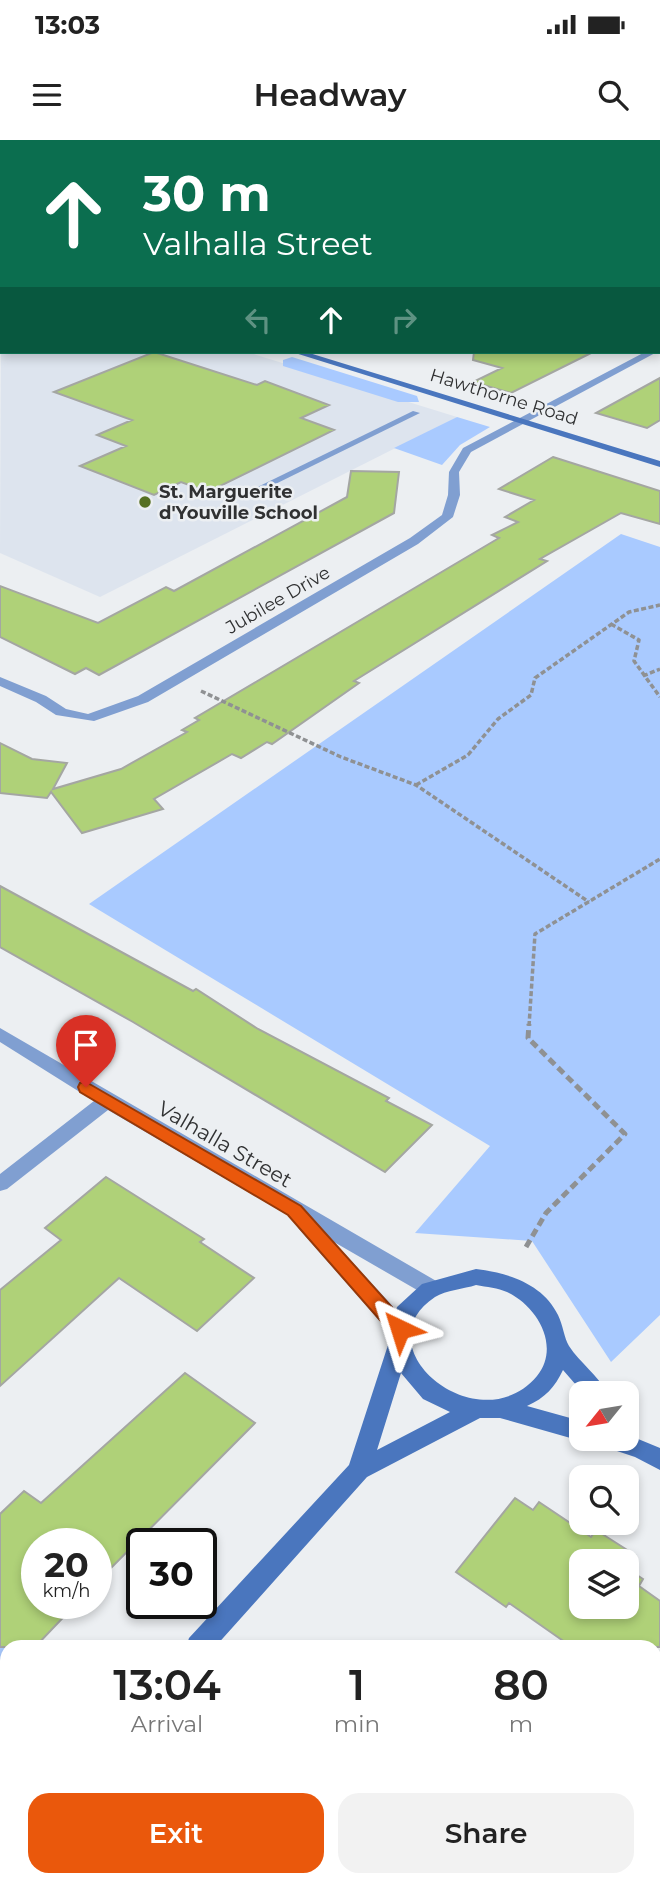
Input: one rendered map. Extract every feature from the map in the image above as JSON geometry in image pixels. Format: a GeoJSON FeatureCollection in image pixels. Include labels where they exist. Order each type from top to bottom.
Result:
{"type":"FeatureCollection","features":[{"type":"Feature","properties":{"kind":"street","name":"Hawthorne Road"},"geometry":{"type":"LineString","coordinates":[[303,354],[660,464]]}},
{"type":"Feature","properties":{"kind":"street"},"geometry":{"type":"LineString","coordinates":[[520,421],[648,354]]}},
{"type":"Feature","properties":{"kind":"street","name":"Jubilee Drive"},"geometry":{"type":"LineString","coordinates":[[0,681],[41,699],[61,712],[89,718],[143,699],[447,517],[454,495],[454,472],[467,450],[520,421]]}},
{"type":"Feature","properties":{"kind":"street","name":"Valhalla Street"},"geometry":{"type":"LineString","coordinates":[[0,1034],[107,1101],[431,1288]]}},
{"type":"Feature","properties":{"kind":"street"},"geometry":{"type":"LineString","coordinates":[[0,1184],[107,1101]]}},
{"type":"Feature","properties":{"kind":"street"},"geometry":{"type":"LineString","coordinates":[[295,1210],[399,1336]]}},
{"type":"Feature","properties":{"kind":"street"},"geometry":{"type":"LineString","coordinates":[[204,1640],[359,1470],[488,1408],[524,1400],[542,1387],[555,1369],[559,1349],[555,1327],[543,1307],[525,1292],[501,1281],[475,1276],[450,1279],[431,1288],[411,1302],[400,1321],[402,1360],[414,1378],[431,1394],[453,1404],[488,1408],[569,1428]]}},
{"type":"Feature","properties":{"kind":"street"},"geometry":{"type":"LineString","coordinates":[[359,1470],[399,1336]]}},
{"type":"Feature","properties":{"kind":"street"},"geometry":{"type":"LineString","coordinates":[[559,1349],[586,1381]]}},
{"type":"Feature","properties":{"kind":"lane"},"geometry":{"type":"LineString","coordinates":[[240,498],[416,413]]}},
{"type":"Feature","properties":{"kind":"path"},"geometry":{"type":"LineString","coordinates":[[416,785],[468,755],[498,719],[531,695],[535,678],[629,612],[660,605]]}},
{"type":"Feature","properties":{"kind":"path"},"geometry":{"type":"LineString","coordinates":[[611,624],[639,640],[634,661],[660,697]]}},
{"type":"Feature","properties":{"kind":"path"},"geometry":{"type":"LineString","coordinates":[[643,676],[660,669]]}},
{"type":"Feature","properties":{"kind":"path"},"geometry":{"type":"LineString","coordinates":[[196,688],[341,757],[416,785],[589,902]]}},
{"type":"Feature","properties":{"kind":"path"},"geometry":{"type":"LineString","coordinates":[[526,1247],[546,1213],[625,1134],[528,1038],[535,934],[660,859]]}},
{"type":"Feature","properties":{"kind":"shaded area","name":"St. Marguerite d'Youville School"},"geometry":{"type":"Polygon","coordinates":[[[1,354],[253,354],[457,417],[100,597],[0,553],[1,354]]]}},
{"type":"Feature","properties":{"kind":"shaded area"},"geometry":{"type":"Polygon","coordinates":[[[292,357],[417,396],[419,402],[398,402],[283,366],[283,360],[292,357]]]}},
{"type":"Feature","properties":{"kind":"shaded area"},"geometry":{"type":"Polygon","coordinates":[[[457,417],[490,427],[460,445],[442,465],[394,448],[457,417]]]}},
{"type":"Feature","properties":{"kind":"shaded area"},"geometry":{"type":"Polygon","coordinates":[[[621,534],[660,547],[660,1315],[611,1362],[532,1241],[415,1233],[490,1146],[89,904],[621,534]]]}},
{"type":"Feature","properties":{"kind":"shaded area"},"geometry":{"type":"Polygon","coordinates":[[[0,1610],[38,1640],[0,1640],[0,1610]]]}},
{"type":"Feature","properties":{"kind":"building"},"geometry":{"type":"Polygon","coordinates":[[[149,354],[160,354],[257,385],[265,381],[329,405],[301,418],[334,430],[208,492],[181,482],[154,495],[80,466],[126,446],[97,435],[132,420],[54,392],[149,354]]]}},
{"type":"Feature","properties":{"kind":"building"},"geometry":{"type":"Polygon","coordinates":[[[474,354],[589,354],[511,393],[473,382],[502,368],[473,360],[474,354]]]}},
{"type":"Feature","properties":{"kind":"building"},"geometry":{"type":"Polygon","coordinates":[[[660,378],[660,420],[647,428],[596,413],[660,378]]]}},
{"type":"Feature","properties":{"kind":"building"},"geometry":{"type":"Polygon","coordinates":[[[553,457],[660,491],[660,524],[621,513],[540,559],[547,561],[354,681],[359,683],[272,744],[267,742],[241,758],[232,754],[154,799],[163,809],[82,833],[51,792],[47,798],[0,793],[0,743],[32,759],[67,763],[53,789],[121,769],[187,732],[182,730],[199,720],[195,718],[499,538],[492,535],[518,522],[505,517],[534,500],[499,489],[553,457]]]}},
{"type":"Feature","properties":{"kind":"building"},"geometry":{"type":"Polygon","coordinates":[[[351,471],[399,472],[394,513],[99,675],[86,668],[75,674],[0,637],[0,586],[98,623],[166,587],[174,591],[347,497],[351,471]]]}},
{"type":"Feature","properties":{"kind":"building"},"geometry":{"type":"Polygon","coordinates":[[[0,886],[193,991],[196,989],[258,1029],[389,1098],[386,1101],[432,1125],[385,1172],[133,1022],[0,947],[0,886]]]}},
{"type":"Feature","properties":{"kind":"building"},"geometry":{"type":"Polygon","coordinates":[[[106,1177],[204,1239],[200,1242],[254,1278],[197,1331],[119,1278],[0,1386],[0,1290],[61,1240],[45,1228],[106,1177]]]}},
{"type":"Feature","properties":{"kind":"building"},"geometry":{"type":"Polygon","coordinates":[[[185,1373],[255,1423],[151,1528],[126,1528],[126,1553],[112,1567],[112,1528],[21,1528],[21,1619],[62,1619],[42,1640],[0,1640],[0,1514],[24,1491],[41,1503],[185,1373]]]}},
{"type":"Feature","properties":{"kind":"building"},"geometry":{"type":"Polygon","coordinates":[[[515,1498],[533,1510],[539,1502],[569,1522],[569,1535],[604,1535],[626,1549],[569,1549],[569,1619],[639,1619],[639,1586],[660,1601],[660,1640],[562,1640],[509,1603],[506,1607],[456,1572],[515,1498]]]}},
{"type":"Feature","properties":{"kind":"place","name":"St. Marguerite d'Youville School"},"geometry":{"type":"Point","coordinates":[145,502]}},
{"type":"Feature","properties":{"kind":"route"},"geometry":{"type":"LineString","coordinates":[[86,1087],[295,1210],[400,1329]]}}]}
